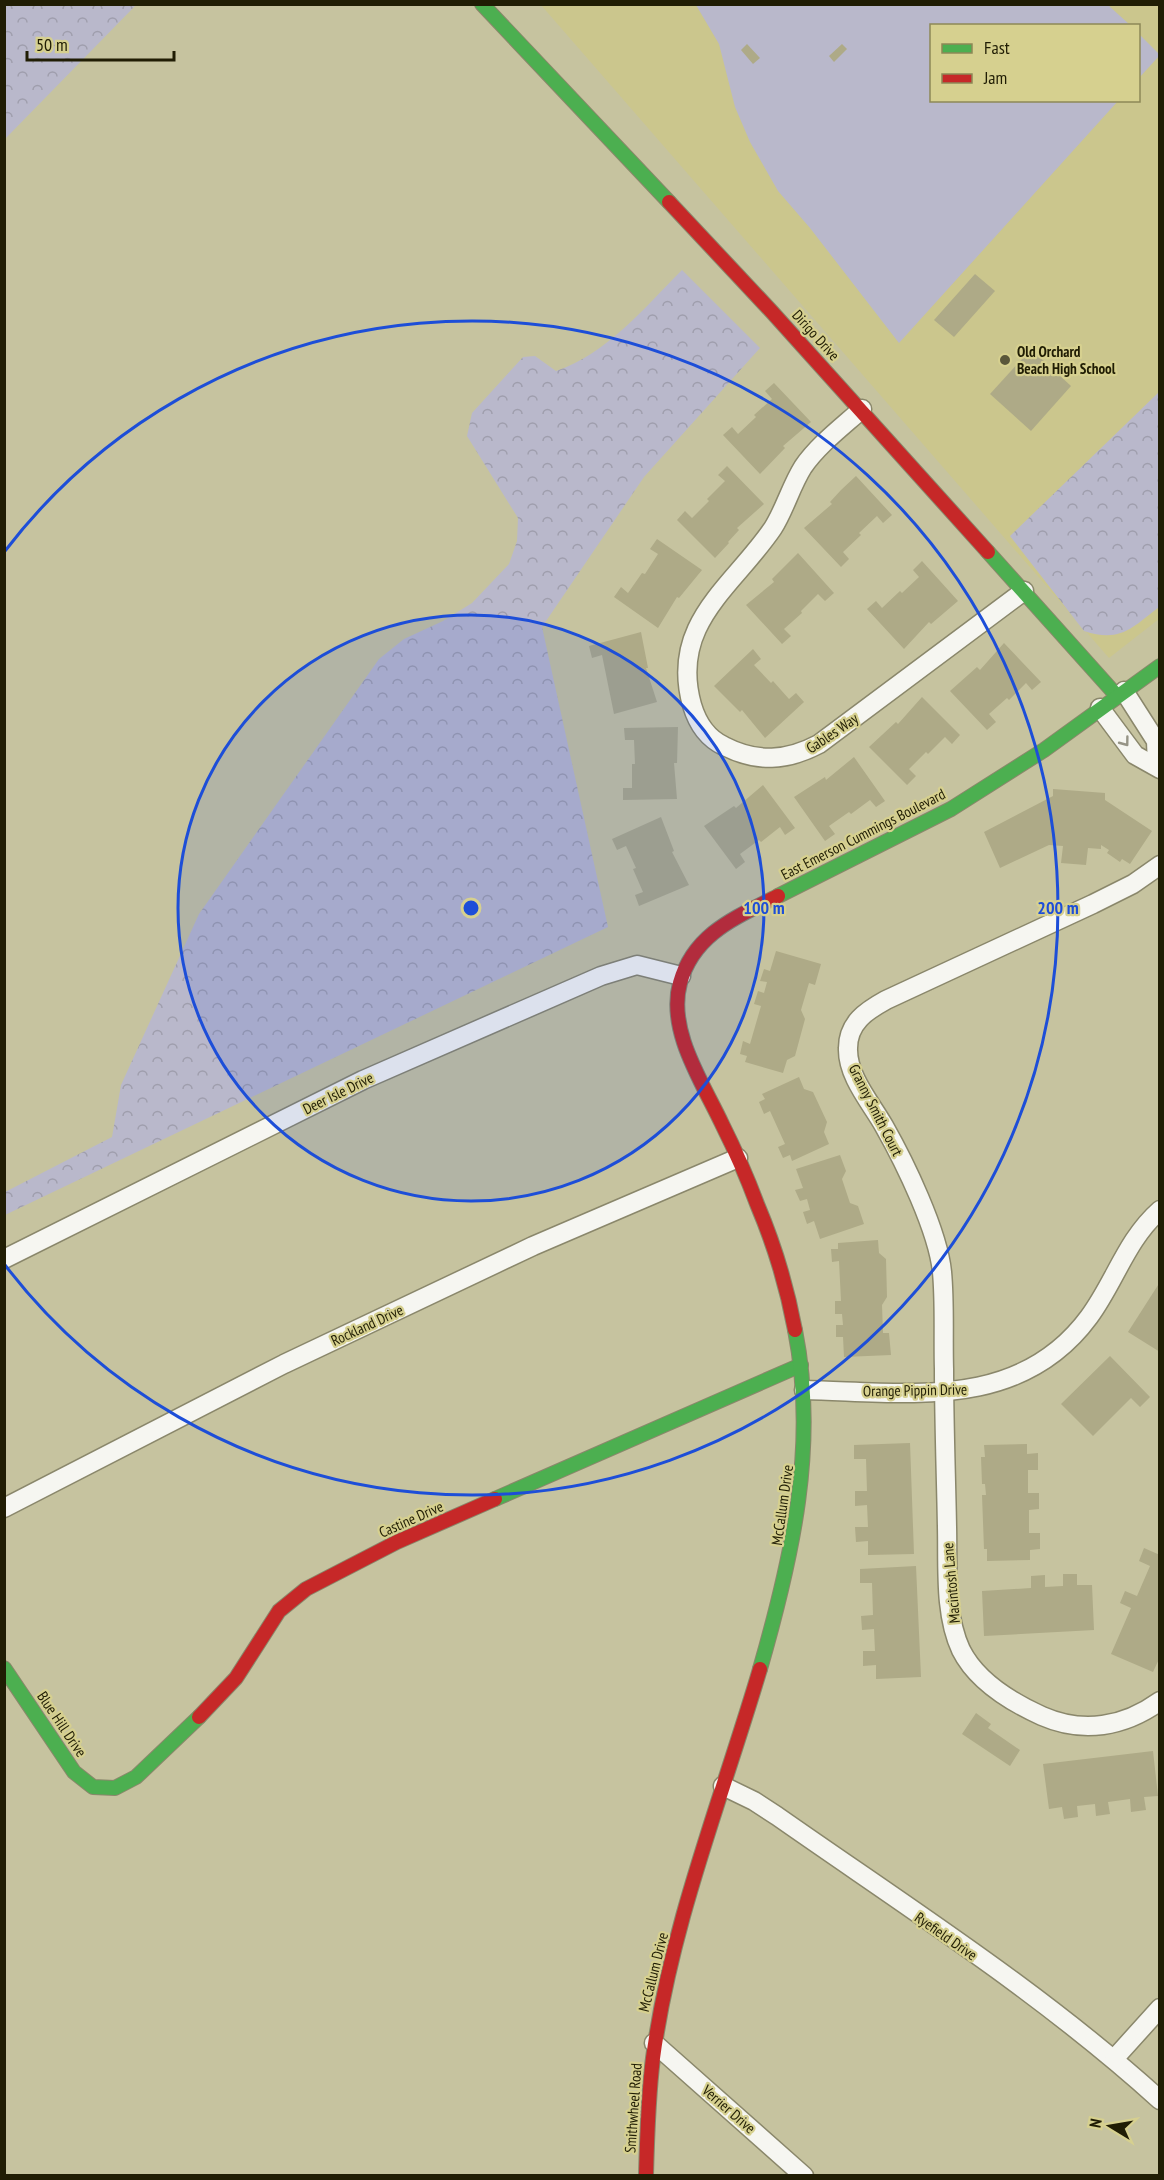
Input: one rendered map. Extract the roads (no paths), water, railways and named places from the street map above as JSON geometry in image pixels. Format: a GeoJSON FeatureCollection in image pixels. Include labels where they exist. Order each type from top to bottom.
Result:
{"type":"FeatureCollection","features":[{"type":"Feature","properties":{"kind":"street","name":"Dirigo Drive"},"geometry":{"type":"LineString","coordinates":[[482,4],[665,196],[1120,694]]}},
{"type":"Feature","properties":{"kind":"street","name":"Gables Way"},"geometry":{"type":"LineString","coordinates":[[861,410],[804,466],[772,528],[706,609],[694,633],[687,674],[696,718],[706,733],[719,744],[735,752],[763,759],[785,759],[801,754],[819,744],[1024,591]]}},
{"type":"Feature","properties":{"kind":"street","name":"East Emerson Cummings Boulevard"},"geometry":{"type":"LineString","coordinates":[[681,976],[696,948],[720,925],[762,902],[922,826],[1014,770],[1160,666]]}},
{"type":"Feature","properties":{"kind":"street"},"geometry":{"type":"LineString","coordinates":[[1120,694],[1156,741],[1158,767]]}},
{"type":"Feature","properties":{"kind":"street"},"geometry":{"type":"LineString","coordinates":[[1100,708],[1135,755],[1158,767]]}},
{"type":"Feature","properties":{"kind":"street","name":"Granny Smith Court"},"geometry":{"type":"LineString","coordinates":[[944,1392],[942,1271],[938,1250],[902,1161],[850,1064],[848,1050],[852,1030],[863,1013],[885,1000],[1093,904],[1133,884],[1160,865]]}},
{"type":"Feature","properties":{"kind":"street","name":"Deer Isle Drive"},"geometry":{"type":"LineString","coordinates":[[4,1259],[363,1080],[601,976],[637,965],[681,976]]}},
{"type":"Feature","properties":{"kind":"street","name":"McCallum Drive"},"geometry":{"type":"LineString","coordinates":[[654,2043],[674,1952],[774,1622],[792,1554],[805,1467],[804,1390],[801,1365],[778,1264],[738,1158],[681,1031],[677,1008],[681,976]]}},
{"type":"Feature","properties":{"kind":"street","name":"Rockland Drive"},"geometry":{"type":"LineString","coordinates":[[4,1508],[325,1345],[533,1246],[738,1158]]}},
{"type":"Feature","properties":{"kind":"street","name":"Orange Pippin Drive"},"geometry":{"type":"LineString","coordinates":[[804,1390],[944,1392],[964,1390],[1014,1378],[1032,1369],[1065,1344],[1093,1312],[1129,1247],[1160,1210]]}},
{"type":"Feature","properties":{"kind":"street","name":"Castine Drive"},"geometry":{"type":"LineString","coordinates":[[100,1789],[115,1788],[136,1777],[199,1718],[236,1678],[279,1611],[306,1589],[397,1542],[801,1365]]}},
{"type":"Feature","properties":{"kind":"street","name":"Macintosh Lane"},"geometry":{"type":"LineString","coordinates":[[944,1392],[948,1574],[955,1633],[962,1651],[973,1667],[1009,1699],[1058,1723],[1106,1726],[1133,1718],[1160,1701]]}},
{"type":"Feature","properties":{"kind":"street","name":"Blue Hill Drive"},"geometry":{"type":"LineString","coordinates":[[4,1668],[74,1772],[87,1783],[100,1789]]}},
{"type":"Feature","properties":{"kind":"street","name":"Ryefield Drive"},"geometry":{"type":"LineString","coordinates":[[723,1786],[754,1801],[777,1816],[1039,2001],[1114,2059],[1160,2100]]}},
{"type":"Feature","properties":{"kind":"street"},"geometry":{"type":"LineString","coordinates":[[1114,2059],[1160,2008]]}},
{"type":"Feature","properties":{"kind":"street","name":"Smithwheel Road"},"geometry":{"type":"LineString","coordinates":[[646,2175],[646,2114],[654,2043]]}},
{"type":"Feature","properties":{"kind":"street","name":"Verrier Drive"},"geometry":{"type":"LineString","coordinates":[[654,2043],[804,2175]]}},
{"type":"Feature","properties":{"kind":"place","name":"Old Orchard Beach High School"},"geometry":{"type":"Point","coordinates":[1005,360]}}]}
